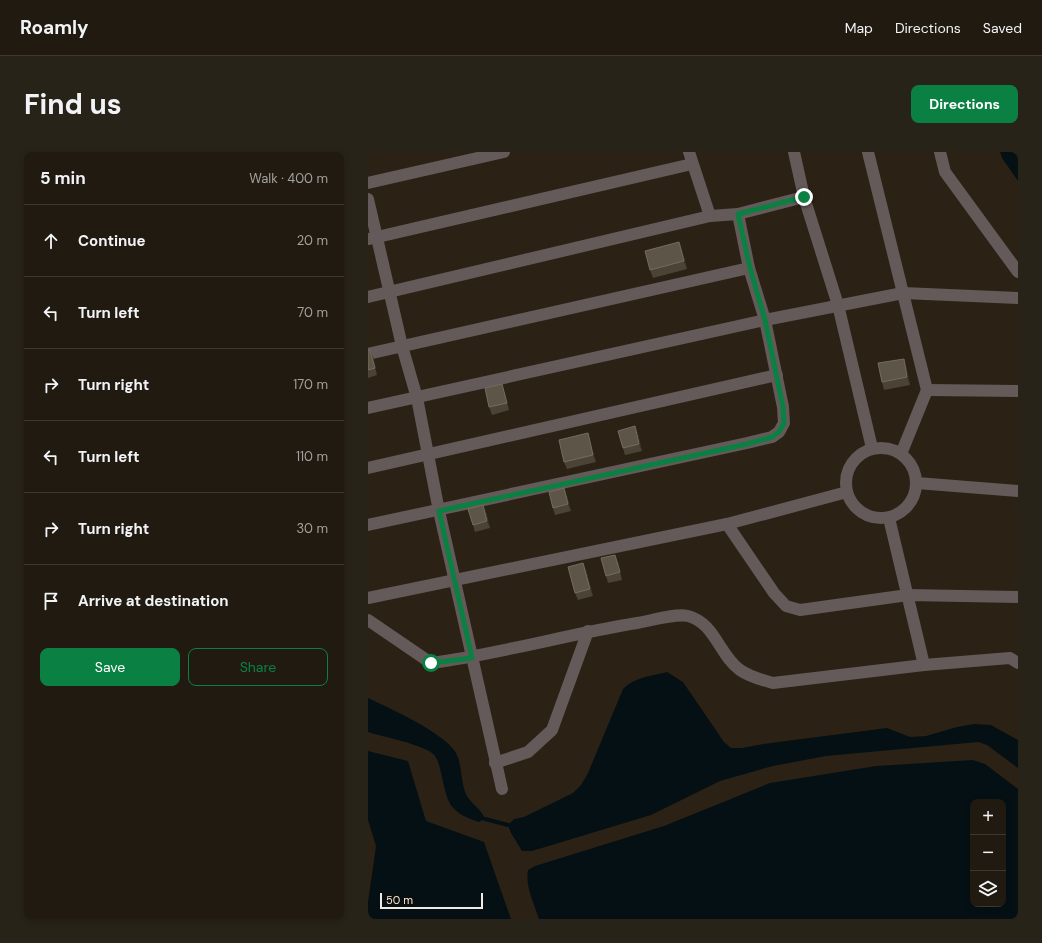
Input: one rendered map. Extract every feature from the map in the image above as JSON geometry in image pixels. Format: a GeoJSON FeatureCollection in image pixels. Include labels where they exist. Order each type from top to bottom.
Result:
{"type":"FeatureCollection","features":[{"type":"Feature","properties":{"kind":"street"},"geometry":{"type":"LineString","coordinates":[[368,183],[504,152]]}},
{"type":"Feature","properties":{"kind":"street"},"geometry":{"type":"LineString","coordinates":[[689,152],[710,216]]}},
{"type":"Feature","properties":{"kind":"street"},"geometry":{"type":"LineString","coordinates":[[794,152],[804,197],[838,306],[872,448]]}},
{"type":"Feature","properties":{"kind":"street"},"geometry":{"type":"LineString","coordinates":[[868,152],[927,390],[901,454]]}},
{"type":"Feature","properties":{"kind":"street"},"geometry":{"type":"LineString","coordinates":[[940,152],[944,172],[1018,272]]}},
{"type":"Feature","properties":{"kind":"street"},"geometry":{"type":"LineString","coordinates":[[372,239],[692,164]]}},
{"type":"Feature","properties":{"kind":"street"},"geometry":{"type":"LineString","coordinates":[[368,297],[710,216],[738,214],[804,197]]}},
{"type":"Feature","properties":{"kind":"street"},"geometry":{"type":"LineString","coordinates":[[368,199],[372,239],[390,292],[402,346],[417,398],[439,511],[502,789]]}},
{"type":"Feature","properties":{"kind":"street"},"geometry":{"type":"LineString","coordinates":[[368,525],[439,511],[772,437],[779,432],[784,423],[783,407],[777,375],[765,320],[750,268],[738,214]]}},
{"type":"Feature","properties":{"kind":"street"},"geometry":{"type":"LineString","coordinates":[[368,354],[750,268]]}},
{"type":"Feature","properties":{"kind":"street"},"geometry":{"type":"LineString","coordinates":[[368,408],[765,320],[903,293],[1018,298]]}},
{"type":"Feature","properties":{"kind":"street"},"geometry":{"type":"LineString","coordinates":[[368,468],[777,375]]}},
{"type":"Feature","properties":{"kind":"street"},"geometry":{"type":"LineString","coordinates":[[927,390],[1018,390]]}},
{"type":"Feature","properties":{"kind":"street"},"geometry":{"type":"LineString","coordinates":[[882,447],[896,450],[901,454],[910,461],[917,483],[914,497],[905,509],[889,518],[880,519],[868,516],[857,510],[849,498],[845,485],[848,469],[858,455],[872,448],[882,447]]}},
{"type":"Feature","properties":{"kind":"street"},"geometry":{"type":"LineString","coordinates":[[917,483],[1018,491]]}},
{"type":"Feature","properties":{"kind":"street"},"geometry":{"type":"LineString","coordinates":[[368,598],[727,524],[847,492]]}},
{"type":"Feature","properties":{"kind":"street"},"geometry":{"type":"LineString","coordinates":[[889,518],[924,665]]}},
{"type":"Feature","properties":{"kind":"street"},"geometry":{"type":"LineString","coordinates":[[727,524],[774,593],[786,606],[800,610],[908,595],[1018,597]]}},
{"type":"Feature","properties":{"kind":"street"},"geometry":{"type":"LineString","coordinates":[[368,620],[431,663],[472,658],[588,631],[672,617],[688,616],[706,625],[738,669],[754,678],[774,683],[924,665],[1010,658],[1018,663]]}},
{"type":"Feature","properties":{"kind":"street"},"geometry":{"type":"LineString","coordinates":[[495,763],[528,752],[552,730],[588,631]]}},
{"type":"Feature","properties":{"kind":"shaded area"},"geometry":{"type":"Polygon","coordinates":[[[1000,152],[1018,152],[1018,181],[1002,158],[1000,152]]]}},
{"type":"Feature","properties":{"kind":"shaded area"},"geometry":{"type":"Polygon","coordinates":[[[667,672],[683,682],[724,742],[731,748],[742,748],[887,728],[910,737],[926,736],[957,727],[974,724],[991,725],[1018,740],[1018,768],[987,745],[978,742],[826,756],[773,766],[720,781],[651,815],[532,851],[522,851],[508,825],[514,819],[524,817],[573,793],[581,785],[588,773],[623,689],[638,679],[667,672]]]}},
{"type":"Feature","properties":{"kind":"shaded area"},"geometry":{"type":"Polygon","coordinates":[[[368,698],[429,729],[450,745],[458,758],[465,792],[485,819],[479,822],[468,818],[454,809],[447,796],[438,761],[432,753],[411,744],[368,732],[368,698]]]}},
{"type":"Feature","properties":{"kind":"shaded area"},"geometry":{"type":"Polygon","coordinates":[[[368,751],[408,761],[426,821],[484,842],[511,919],[368,919],[368,902],[376,846],[368,820],[368,751]]]}},
{"type":"Feature","properties":{"kind":"shaded area"},"geometry":{"type":"Polygon","coordinates":[[[973,760],[985,764],[1018,789],[1018,919],[539,919],[530,894],[527,876],[528,870],[535,866],[664,826],[770,783],[876,766],[973,760]]]}},
{"type":"Feature","properties":{"kind":"building"},"geometry":{"type":"Polygon","coordinates":[[[679,242],[684,261],[650,270],[645,251],[679,242]]]}},
{"type":"Feature","properties":{"kind":"building"},"geometry":{"type":"Polygon","coordinates":[[[368,350],[370,350],[375,368],[368,370],[368,350]]]}},
{"type":"Feature","properties":{"kind":"building"},"geometry":{"type":"Polygon","coordinates":[[[904,359],[907,377],[882,382],[878,363],[904,359]]]}},
{"type":"Feature","properties":{"kind":"building"},"geometry":{"type":"Polygon","coordinates":[[[502,384],[507,403],[489,407],[485,388],[502,384]]]}},
{"type":"Feature","properties":{"kind":"building"},"geometry":{"type":"Polygon","coordinates":[[[635,426],[639,444],[623,448],[618,431],[635,426]]]}},
{"type":"Feature","properties":{"kind":"building"},"geometry":{"type":"Polygon","coordinates":[[[588,433],[593,455],[564,462],[559,440],[588,433]]]}},
{"type":"Feature","properties":{"kind":"building"},"geometry":{"type":"Polygon","coordinates":[[[564,488],[568,504],[553,508],[549,492],[564,488]]]}},
{"type":"Feature","properties":{"kind":"building"},"geometry":{"type":"Polygon","coordinates":[[[483,505],[487,521],[473,525],[468,509],[483,505]]]}},
{"type":"Feature","properties":{"kind":"building"},"geometry":{"type":"Polygon","coordinates":[[[615,555],[620,572],[606,576],[601,558],[615,555]]]}},
{"type":"Feature","properties":{"kind":"building"},"geometry":{"type":"Polygon","coordinates":[[[583,563],[590,589],[575,593],[568,567],[583,563]]]}},
{"type":"Feature","properties":{"kind":"waterway"},"geometry":{"type":"LineString","coordinates":[[485,819],[508,825]]}},
{"type":"Feature","properties":{"kind":"route"},"geometry":{"type":"LineString","coordinates":[[431,663],[472,658],[439,511],[747,444],[772,437],[779,432],[784,423],[783,407],[765,320],[750,268],[738,214],[804,197]]}}]}
